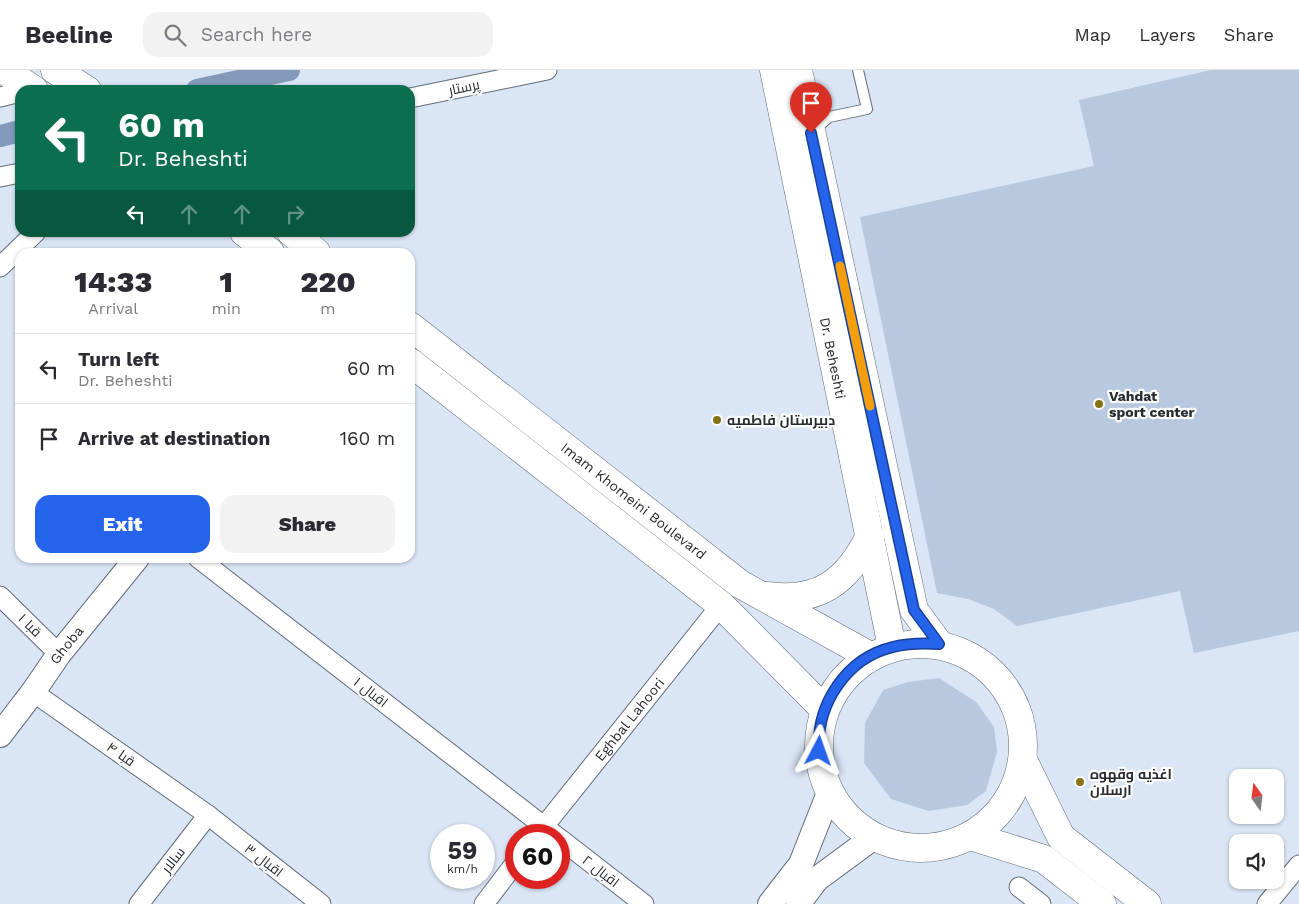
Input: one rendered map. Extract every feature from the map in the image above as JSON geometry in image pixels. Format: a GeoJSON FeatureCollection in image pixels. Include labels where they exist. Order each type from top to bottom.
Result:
{"type":"FeatureCollection","features":[{"type":"Feature","properties":{"kind":"main road"},"geometry":{"type":"LineString","coordinates":[[4,70],[23,85]]}},
{"type":"Feature","properties":{"kind":"main road"},"geometry":{"type":"LineString","coordinates":[[55,70],[79,85]]}},
{"type":"Feature","properties":{"kind":"main road","name":"Dr. Beheshti"},"geometry":{"type":"LineString","coordinates":[[774,70],[870,536],[881,652]]}},
{"type":"Feature","properties":{"kind":"main road","name":"Dr. Beheshti"},"geometry":{"type":"LineString","coordinates":[[798,70],[914,610],[939,644]]}},
{"type":"Feature","properties":{"kind":"main road"},"geometry":{"type":"LineString","coordinates":[[250,237],[265,248]]}},
{"type":"Feature","properties":{"kind":"main road"},"geometry":{"type":"LineString","coordinates":[[297,237],[311,248]]}},
{"type":"Feature","properties":{"kind":"main road","name":"Imam Khomeini Boulevard"},"geometry":{"type":"LineString","coordinates":[[415,330],[740,584],[881,652]]}},
{"type":"Feature","properties":{"kind":"main road","name":"Imam Khomeini Boulevard"},"geometry":{"type":"LineString","coordinates":[[415,366],[721,605],[824,708]]}},
{"type":"Feature","properties":{"kind":"main road"},"geometry":{"type":"LineString","coordinates":[[762,595],[784,598],[806,595],[828,587],[846,574],[860,556],[870,536]]}},
{"type":"Feature","properties":{"kind":"main road"},"geometry":{"type":"LineString","coordinates":[[916,643],[939,644],[969,655],[994,673],[1004,686],[1013,699],[1023,729],[1023,760],[1017,783],[1005,804],[989,822],[970,836],[946,845],[922,848],[897,846],[874,837],[848,818],[829,793],[820,766],[818,747],[818,737],[824,708],[835,688],[851,670],[881,652],[916,643]]}},
{"type":"Feature","properties":{"kind":"main road"},"geometry":{"type":"LineString","coordinates":[[1023,760],[1061,837],[1147,904]]}},
{"type":"Feature","properties":{"kind":"main road"},"geometry":{"type":"LineString","coordinates":[[970,836],[1044,859],[1102,904]]}},
{"type":"Feature","properties":{"kind":"street","name":"پرستار"},"geometry":{"type":"LineString","coordinates":[[415,97],[547,70]]}},
{"type":"Feature","properties":{"kind":"street"},"geometry":{"type":"LineString","coordinates":[[0,97],[15,93]]}},
{"type":"Feature","properties":{"kind":"street"},"geometry":{"type":"LineString","coordinates":[[0,177],[15,173]]}},
{"type":"Feature","properties":{"kind":"street"},"geometry":{"type":"LineString","coordinates":[[20,248],[31,237]]}},
{"type":"Feature","properties":{"kind":"street"},"geometry":{"type":"LineString","coordinates":[[0,267],[15,252]]}},
{"type":"Feature","properties":{"kind":"street","name":"Ghoba"},"geometry":{"type":"LineString","coordinates":[[0,735],[59,654],[133,563]]}},
{"type":"Feature","properties":{"kind":"street","name":"اقبال ۱"},"geometry":{"type":"LineString","coordinates":[[204,563],[538,824]]}},
{"type":"Feature","properties":{"kind":"street","name":"قبا ۱"},"geometry":{"type":"LineString","coordinates":[[0,596],[59,654]]}},
{"type":"Feature","properties":{"kind":"street","name":"Eghbal Lahoori"},"geometry":{"type":"LineString","coordinates":[[556,824],[721,605]]}},
{"type":"Feature","properties":{"kind":"street","name":"قبا ۴"},"geometry":{"type":"LineString","coordinates":[[33,692],[208,815]]}},
{"type":"Feature","properties":{"kind":"street"},"geometry":{"type":"LineString","coordinates":[[770,904],[801,864],[829,793]]}},
{"type":"Feature","properties":{"kind":"street","name":"سالار"},"geometry":{"type":"LineString","coordinates":[[139,904],[208,815]]}},
{"type":"Feature","properties":{"kind":"street","name":"اقبال ۳"},"geometry":{"type":"LineString","coordinates":[[208,815],[321,904]]}},
{"type":"Feature","properties":{"kind":"street"},"geometry":{"type":"LineString","coordinates":[[798,904],[817,879],[874,837]]}},
{"type":"Feature","properties":{"kind":"street","name":"اقبال ۲"},"geometry":{"type":"LineString","coordinates":[[570,849],[644,904]]}},
{"type":"Feature","properties":{"kind":"street"},"geometry":{"type":"LineString","coordinates":[[1267,904],[1299,865]]}},
{"type":"Feature","properties":{"kind":"street"},"geometry":{"type":"LineString","coordinates":[[484,904],[505,876]]}},
{"type":"Feature","properties":{"kind":"street"},"geometry":{"type":"LineString","coordinates":[[1019,887],[1041,904]]}},
{"type":"Feature","properties":{"kind":"lane"},"geometry":{"type":"LineString","coordinates":[[811,133],[829,117],[867,109],[858,70]]}},
{"type":"Feature","properties":{"kind":"shaded area","name":"Vahdat sport center"},"geometry":{"type":"Polygon","coordinates":[[[1211,70],[1299,70],[1299,631],[1194,653],[1180,591],[1017,626],[994,609],[968,599],[937,593],[860,217],[1094,166],[1079,100],[1211,70]]]}},
{"type":"Feature","properties":{"kind":"shaded area"},"geometry":{"type":"Polygon","coordinates":[[[939,678],[976,702],[994,727],[997,752],[986,791],[967,805],[929,811],[891,799],[864,763],[865,723],[883,690],[908,682],[939,678]]]}},
{"type":"Feature","properties":{"kind":"waterway"},"geometry":{"type":"LineString","coordinates":[[220,85],[289,70]]}},
{"type":"Feature","properties":{"kind":"waterway"},"geometry":{"type":"LineString","coordinates":[[0,136],[15,132]]}},
{"type":"Feature","properties":{"kind":"slow traffic"},"geometry":{"type":"LineString","coordinates":[[840,266],[870,406]]}},
{"type":"Feature","properties":{"kind":"place","name":"Vahdat sport center"},"geometry":{"type":"Point","coordinates":[1099,404]}},
{"type":"Feature","properties":{"kind":"place","name":"دبیرستان فاطمیه"},"geometry":{"type":"Point","coordinates":[717,420]}},
{"type":"Feature","properties":{"kind":"place","name":"اغذیه وقهوه ارسلان"},"geometry":{"type":"Point","coordinates":[1080,782]}},
{"type":"Feature","properties":{"kind":"route"},"geometry":{"type":"LineString","coordinates":[[811,133],[914,610],[939,644],[916,643],[892,647],[870,656],[851,670],[835,688],[824,708],[818,737],[819,751]]}}]}
